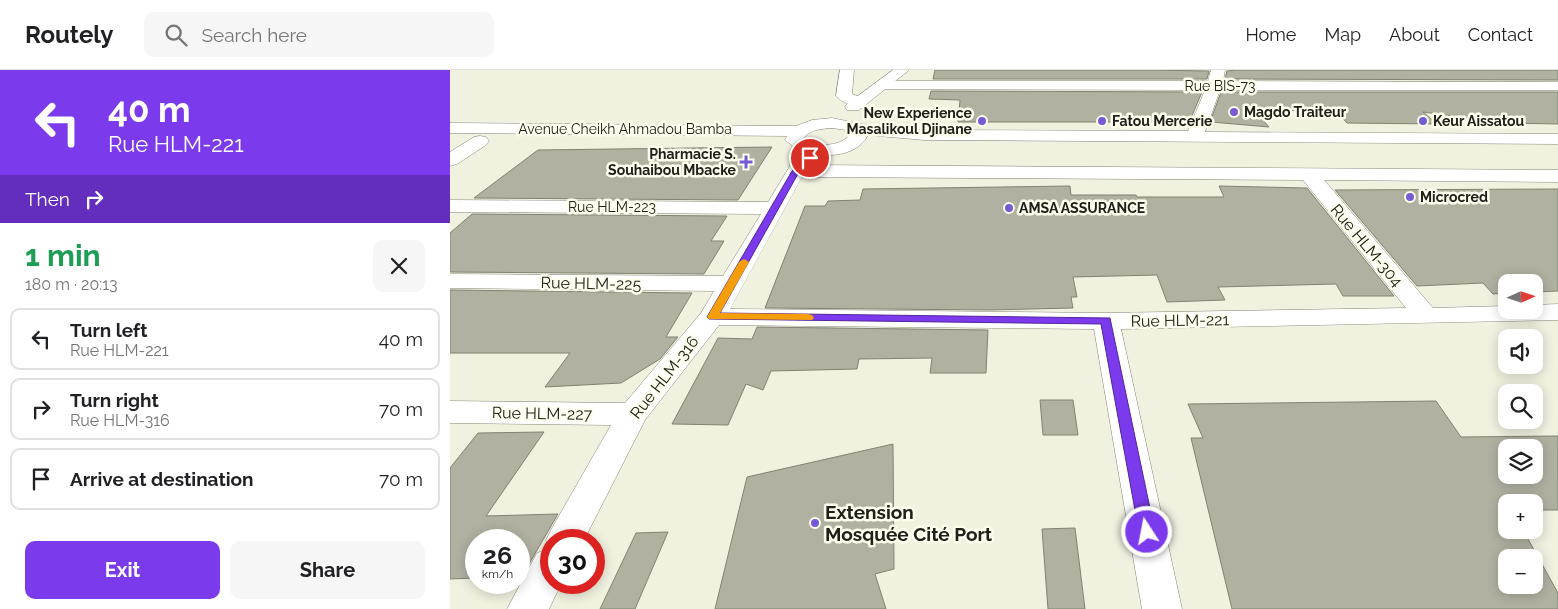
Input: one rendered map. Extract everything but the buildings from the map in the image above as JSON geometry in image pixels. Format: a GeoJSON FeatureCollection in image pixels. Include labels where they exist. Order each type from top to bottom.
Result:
{"type":"FeatureCollection","features":[{"type":"Feature","properties":{"kind":"street"},"geometry":{"type":"LineString","coordinates":[[847,70],[844,96],[856,105]]}},
{"type":"Feature","properties":{"kind":"street"},"geometry":{"type":"LineString","coordinates":[[802,151],[819,124],[856,105],[902,70]]}},
{"type":"Feature","properties":{"kind":"street"},"geometry":{"type":"LineString","coordinates":[[1194,137],[1214,86],[1218,70]]}},
{"type":"Feature","properties":{"kind":"street"},"geometry":{"type":"LineString","coordinates":[[1530,73],[1558,84]]}},
{"type":"Feature","properties":{"kind":"street","name":"Rue BIS-73"},"geometry":{"type":"LineString","coordinates":[[882,85],[1558,84]]}},
{"type":"Feature","properties":{"kind":"street"},"geometry":{"type":"LineString","coordinates":[[855,132],[851,116],[856,105]]}},
{"type":"Feature","properties":{"kind":"street"},"geometry":{"type":"LineString","coordinates":[[819,124],[838,123],[855,132],[924,136],[1558,139]]}},
{"type":"Feature","properties":{"kind":"street","name":"Avenue Cheikh Ahmadou Bamba"},"geometry":{"type":"LineString","coordinates":[[450,128],[802,151]]}},
{"type":"Feature","properties":{"kind":"street"},"geometry":{"type":"LineString","coordinates":[[802,151],[841,147],[855,132]]}},
{"type":"Feature","properties":{"kind":"street"},"geometry":{"type":"LineString","coordinates":[[1102,136],[1109,174]]}},
{"type":"Feature","properties":{"kind":"street","name":"Avenue Cheikh Ahmadou Bamba"},"geometry":{"type":"LineString","coordinates":[[450,140],[802,151]]}},
{"type":"Feature","properties":{"kind":"street"},"geometry":{"type":"LineString","coordinates":[[450,160],[480,141]]}},
{"type":"Feature","properties":{"kind":"street"},"geometry":{"type":"LineString","coordinates":[[802,151],[1109,174],[1307,173],[1558,176]]}},
{"type":"Feature","properties":{"kind":"street","name":"Rue HLM-316"},"geometry":{"type":"LineString","coordinates":[[571,529],[633,414],[712,317],[775,208],[802,151]]}},
{"type":"Feature","properties":{"kind":"street","name":"Rue HLM-304"},"geometry":{"type":"LineString","coordinates":[[1307,173],[1426,316]]}},
{"type":"Feature","properties":{"kind":"street","name":"Rue HLM-223"},"geometry":{"type":"LineString","coordinates":[[450,206],[775,208]]}},
{"type":"Feature","properties":{"kind":"street","name":"Rue HLM-225"},"geometry":{"type":"LineString","coordinates":[[450,281],[731,284]]}},
{"type":"Feature","properties":{"kind":"street","name":"Rue HLM-221"},"geometry":{"type":"LineString","coordinates":[[712,317],[1106,320],[1426,316],[1558,312]]}},
{"type":"Feature","properties":{"kind":"street"},"geometry":{"type":"LineString","coordinates":[[1106,320],[1162,609]]}},
{"type":"Feature","properties":{"kind":"street","name":"Rue HLM-227"},"geometry":{"type":"LineString","coordinates":[[450,412],[633,414]]}},
{"type":"Feature","properties":{"kind":"street"},"geometry":{"type":"LineString","coordinates":[[527,609],[540,585]]}},
{"type":"Feature","properties":{"kind":"slow traffic"},"geometry":{"type":"LineString","coordinates":[[744,262],[712,317],[808,318]]}},
{"type":"Feature","properties":{"kind":"place","name":"Magdo Traiteur"},"geometry":{"type":"Point","coordinates":[1234,112]}},
{"type":"Feature","properties":{"kind":"place","name":"New Experience Masalikoul Djinane"},"geometry":{"type":"Point","coordinates":[982,121]}},
{"type":"Feature","properties":{"kind":"place","name":"Fatou Mercerie"},"geometry":{"type":"Point","coordinates":[1102,121]}},
{"type":"Feature","properties":{"kind":"place","name":"Keur Aissatou"},"geometry":{"type":"Point","coordinates":[1423,121]}},
{"type":"Feature","properties":{"kind":"place","name":"Pharmacie S. Souhaibou Mbacke"},"geometry":{"type":"Point","coordinates":[746,162]}},
{"type":"Feature","properties":{"kind":"place","name":"Microcred"},"geometry":{"type":"Point","coordinates":[1410,197]}},
{"type":"Feature","properties":{"kind":"place","name":"AMSA ASSURANCE"},"geometry":{"type":"Point","coordinates":[1009,208]}},
{"type":"Feature","properties":{"kind":"place","name":"Extension Mosquée Cité Port"},"geometry":{"type":"Point","coordinates":[815,523]}},
{"type":"Feature","properties":{"kind":"route"},"geometry":{"type":"LineString","coordinates":[[810,158],[798,166],[712,317],[1106,320],[1147,532]]}}]}
